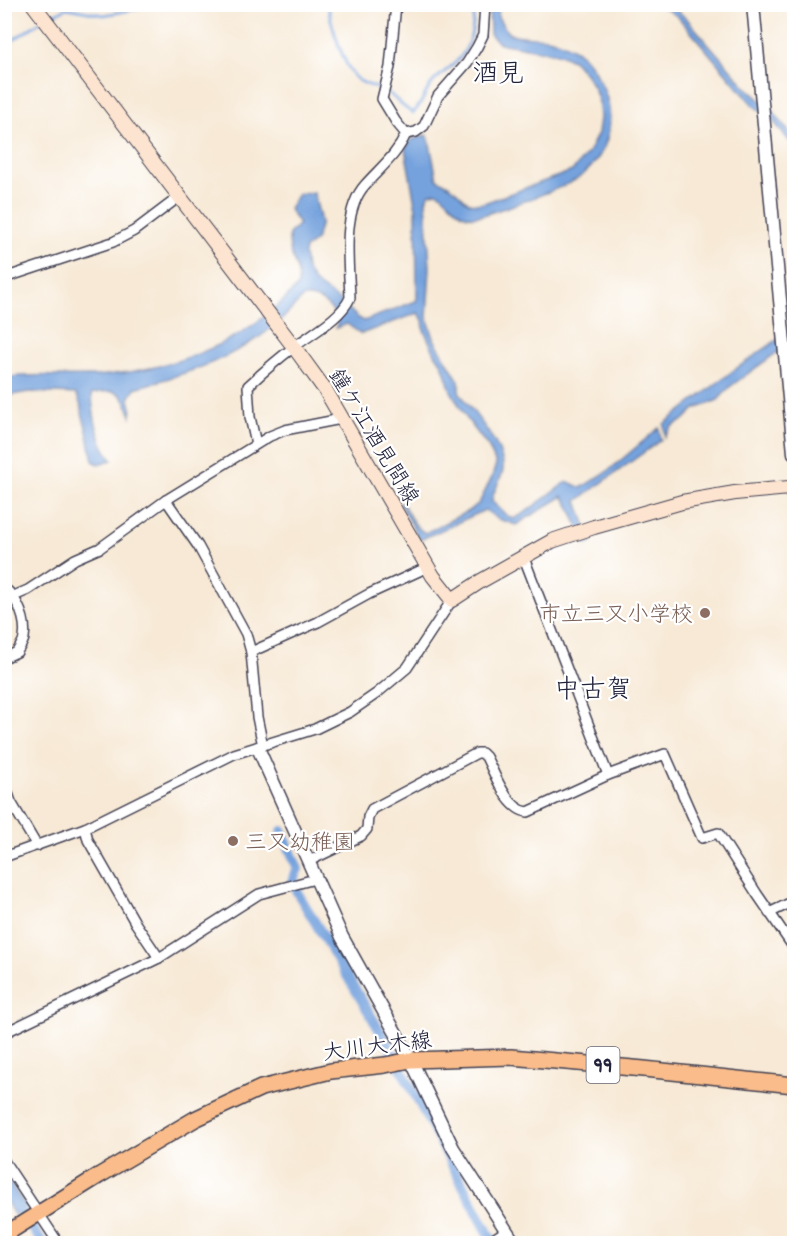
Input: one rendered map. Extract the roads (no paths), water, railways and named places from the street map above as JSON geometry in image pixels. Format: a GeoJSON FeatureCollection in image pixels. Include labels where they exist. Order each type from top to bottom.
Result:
{"type":"FeatureCollection","features":[{"type":"Feature","properties":{"kind":"main road","name":"鐘ケ江酒見間線"},"geometry":{"type":"LineString","coordinates":[[33,4],[326,391],[428,567],[452,600]]}},
{"type":"Feature","properties":{"kind":"main road"},"geometry":{"type":"LineString","coordinates":[[452,600],[552,541],[682,502],[735,493],[793,489]]}},
{"type":"Feature","properties":{"kind":"main road","name":"大川大木線"},"geometry":{"type":"LineString","coordinates":[[10,1232],[195,1119],[261,1088],[332,1071],[409,1061],[511,1057],[795,1085]]}},
{"type":"Feature","properties":{"kind":"street"},"geometry":{"type":"LineString","coordinates":[[396,4],[390,67],[382,99],[406,134]]}},
{"type":"Feature","properties":{"kind":"street"},"geometry":{"type":"LineString","coordinates":[[406,134],[416,132],[424,126],[438,96],[477,48],[483,35],[484,4]]}},
{"type":"Feature","properties":{"kind":"street"},"geometry":{"type":"LineString","coordinates":[[753,4],[795,453]]}},
{"type":"Feature","properties":{"kind":"street"},"geometry":{"type":"LineString","coordinates":[[256,444],[250,417],[248,386],[347,304],[350,298],[350,219],[356,198],[364,186],[401,146],[406,134]]}},
{"type":"Feature","properties":{"kind":"street"},"geometry":{"type":"LineString","coordinates":[[4,278],[113,242],[134,231],[179,197]]}},
{"type":"Feature","properties":{"kind":"street"},"geometry":{"type":"LineString","coordinates":[[14,596],[28,590],[75,559],[100,548],[166,500],[256,444],[285,430],[341,419]]}},
{"type":"Feature","properties":{"kind":"street"},"geometry":{"type":"LineString","coordinates":[[166,500],[188,531],[244,628],[251,652],[260,747],[315,879],[342,937],[453,1148],[504,1232],[515,1244]]}},
{"type":"Feature","properties":{"kind":"street"},"geometry":{"type":"LineString","coordinates":[[524,558],[608,775]]}},
{"type":"Feature","properties":{"kind":"street"},"geometry":{"type":"LineString","coordinates":[[251,652],[318,622],[369,594],[428,567]]}},
{"type":"Feature","properties":{"kind":"street"},"geometry":{"type":"LineString","coordinates":[[4,588],[14,596],[22,619],[24,638],[17,652],[4,658]]}},
{"type":"Feature","properties":{"kind":"street"},"geometry":{"type":"LineString","coordinates":[[4,857],[85,828],[234,754],[315,729],[350,712],[407,668],[452,600]]}},
{"type":"Feature","properties":{"kind":"street"},"geometry":{"type":"LineString","coordinates":[[309,861],[361,836],[368,829],[368,817],[372,809],[477,753],[482,753],[486,757],[511,805],[520,811],[528,812],[608,775],[665,754],[702,838],[718,834],[769,913],[795,948]]}},
{"type":"Feature","properties":{"kind":"street"},"geometry":{"type":"LineString","coordinates":[[4,782],[11,802],[37,846]]}},
{"type":"Feature","properties":{"kind":"street"},"geometry":{"type":"LineString","coordinates":[[85,828],[88,840],[136,924],[159,958]]}},
{"type":"Feature","properties":{"kind":"street"},"geometry":{"type":"LineString","coordinates":[[4,1033],[159,958],[259,894],[315,879]]}},
{"type":"Feature","properties":{"kind":"street"},"geometry":{"type":"LineString","coordinates":[[769,913],[795,901]]}},
{"type":"Feature","properties":{"kind":"street"},"geometry":{"type":"LineString","coordinates":[[4,1161],[59,1244]]}},
{"type":"Feature","properties":{"kind":"street"},"geometry":{"type":"LineString","coordinates":[[486,1244],[504,1232]]}},
{"type":"Feature","properties":{"kind":"water"},"geometry":{"type":"Polygon","coordinates":[[[489,5],[499,5],[498,17],[508,33],[552,39],[570,47],[584,57],[595,71],[605,92],[609,106],[609,132],[599,156],[580,177],[555,190],[505,208],[480,216],[465,215],[438,192],[430,193],[426,200],[430,268],[427,317],[435,341],[459,381],[459,391],[487,429],[499,450],[503,470],[492,501],[513,519],[565,483],[569,482],[581,488],[608,471],[659,428],[661,440],[577,501],[592,543],[586,545],[563,496],[516,525],[498,519],[485,510],[420,540],[400,504],[402,502],[414,523],[425,533],[479,503],[496,464],[489,448],[467,419],[451,391],[442,364],[435,354],[424,330],[423,320],[418,313],[361,334],[347,324],[336,328],[338,318],[327,305],[314,298],[304,297],[265,333],[230,354],[174,377],[135,388],[129,399],[131,416],[125,401],[118,393],[108,391],[92,394],[97,428],[112,460],[98,464],[93,461],[81,405],[76,394],[29,392],[5,396],[5,378],[93,376],[159,366],[210,349],[256,323],[297,287],[298,272],[290,249],[289,234],[299,224],[289,209],[298,194],[314,193],[321,222],[316,240],[305,249],[304,253],[306,268],[314,282],[364,321],[416,301],[416,209],[405,149],[411,140],[426,135],[429,139],[437,179],[451,187],[467,201],[478,204],[572,171],[588,153],[598,133],[599,103],[586,75],[574,61],[560,54],[499,43],[490,34],[489,5]]]}},
{"type":"Feature","properties":{"kind":"water"},"geometry":{"type":"Polygon","coordinates":[[[660,5],[671,5],[687,19],[747,88],[772,110],[794,138],[794,147],[774,122],[753,105],[678,17],[660,5]]]}},
{"type":"Feature","properties":{"kind":"water"},"geometry":{"type":"Polygon","coordinates":[[[794,328],[794,340],[731,386],[718,400],[695,409],[684,420],[671,427],[665,437],[664,424],[734,370],[794,328]]]}},
{"type":"Feature","properties":{"kind":"water"},"geometry":{"type":"Polygon","coordinates":[[[4,1174],[26,1207],[14,1215],[5,1199],[4,1174]]]}},
{"type":"Feature","properties":{"kind":"waterway"},"geometry":{"type":"LineString","coordinates":[[48,17],[67,8],[104,15],[137,9],[146,4]]}},
{"type":"Feature","properties":{"kind":"waterway"},"geometry":{"type":"LineString","coordinates":[[328,4],[338,44],[352,73],[361,82],[387,92],[413,113],[431,85],[466,50],[473,28],[474,4]]}},
{"type":"Feature","properties":{"kind":"waterway"},"geometry":{"type":"LineString","coordinates":[[4,46],[40,22]]}},
{"type":"Feature","properties":{"kind":"waterway"},"geometry":{"type":"LineString","coordinates":[[282,831],[298,869],[293,879],[297,892],[389,1046],[494,1244]]}},
{"type":"Feature","properties":{"kind":"waterway"},"geometry":{"type":"LineString","coordinates":[[4,1186],[43,1244]]}},
{"type":"Feature","properties":{"kind":"place","name":"市立三又小学校"},"geometry":{"type":"Point","coordinates":[705,613]}},
{"type":"Feature","properties":{"kind":"place","name":"三又幼稚園"},"geometry":{"type":"Point","coordinates":[233,841]}},
{"type":"Feature","properties":{"kind":"district","name":"酒見"},"geometry":{"type":"Point","coordinates":[498,72]}},
{"type":"Feature","properties":{"kind":"district","name":"中古賀"},"geometry":{"type":"Point","coordinates":[593,688]}}]}
